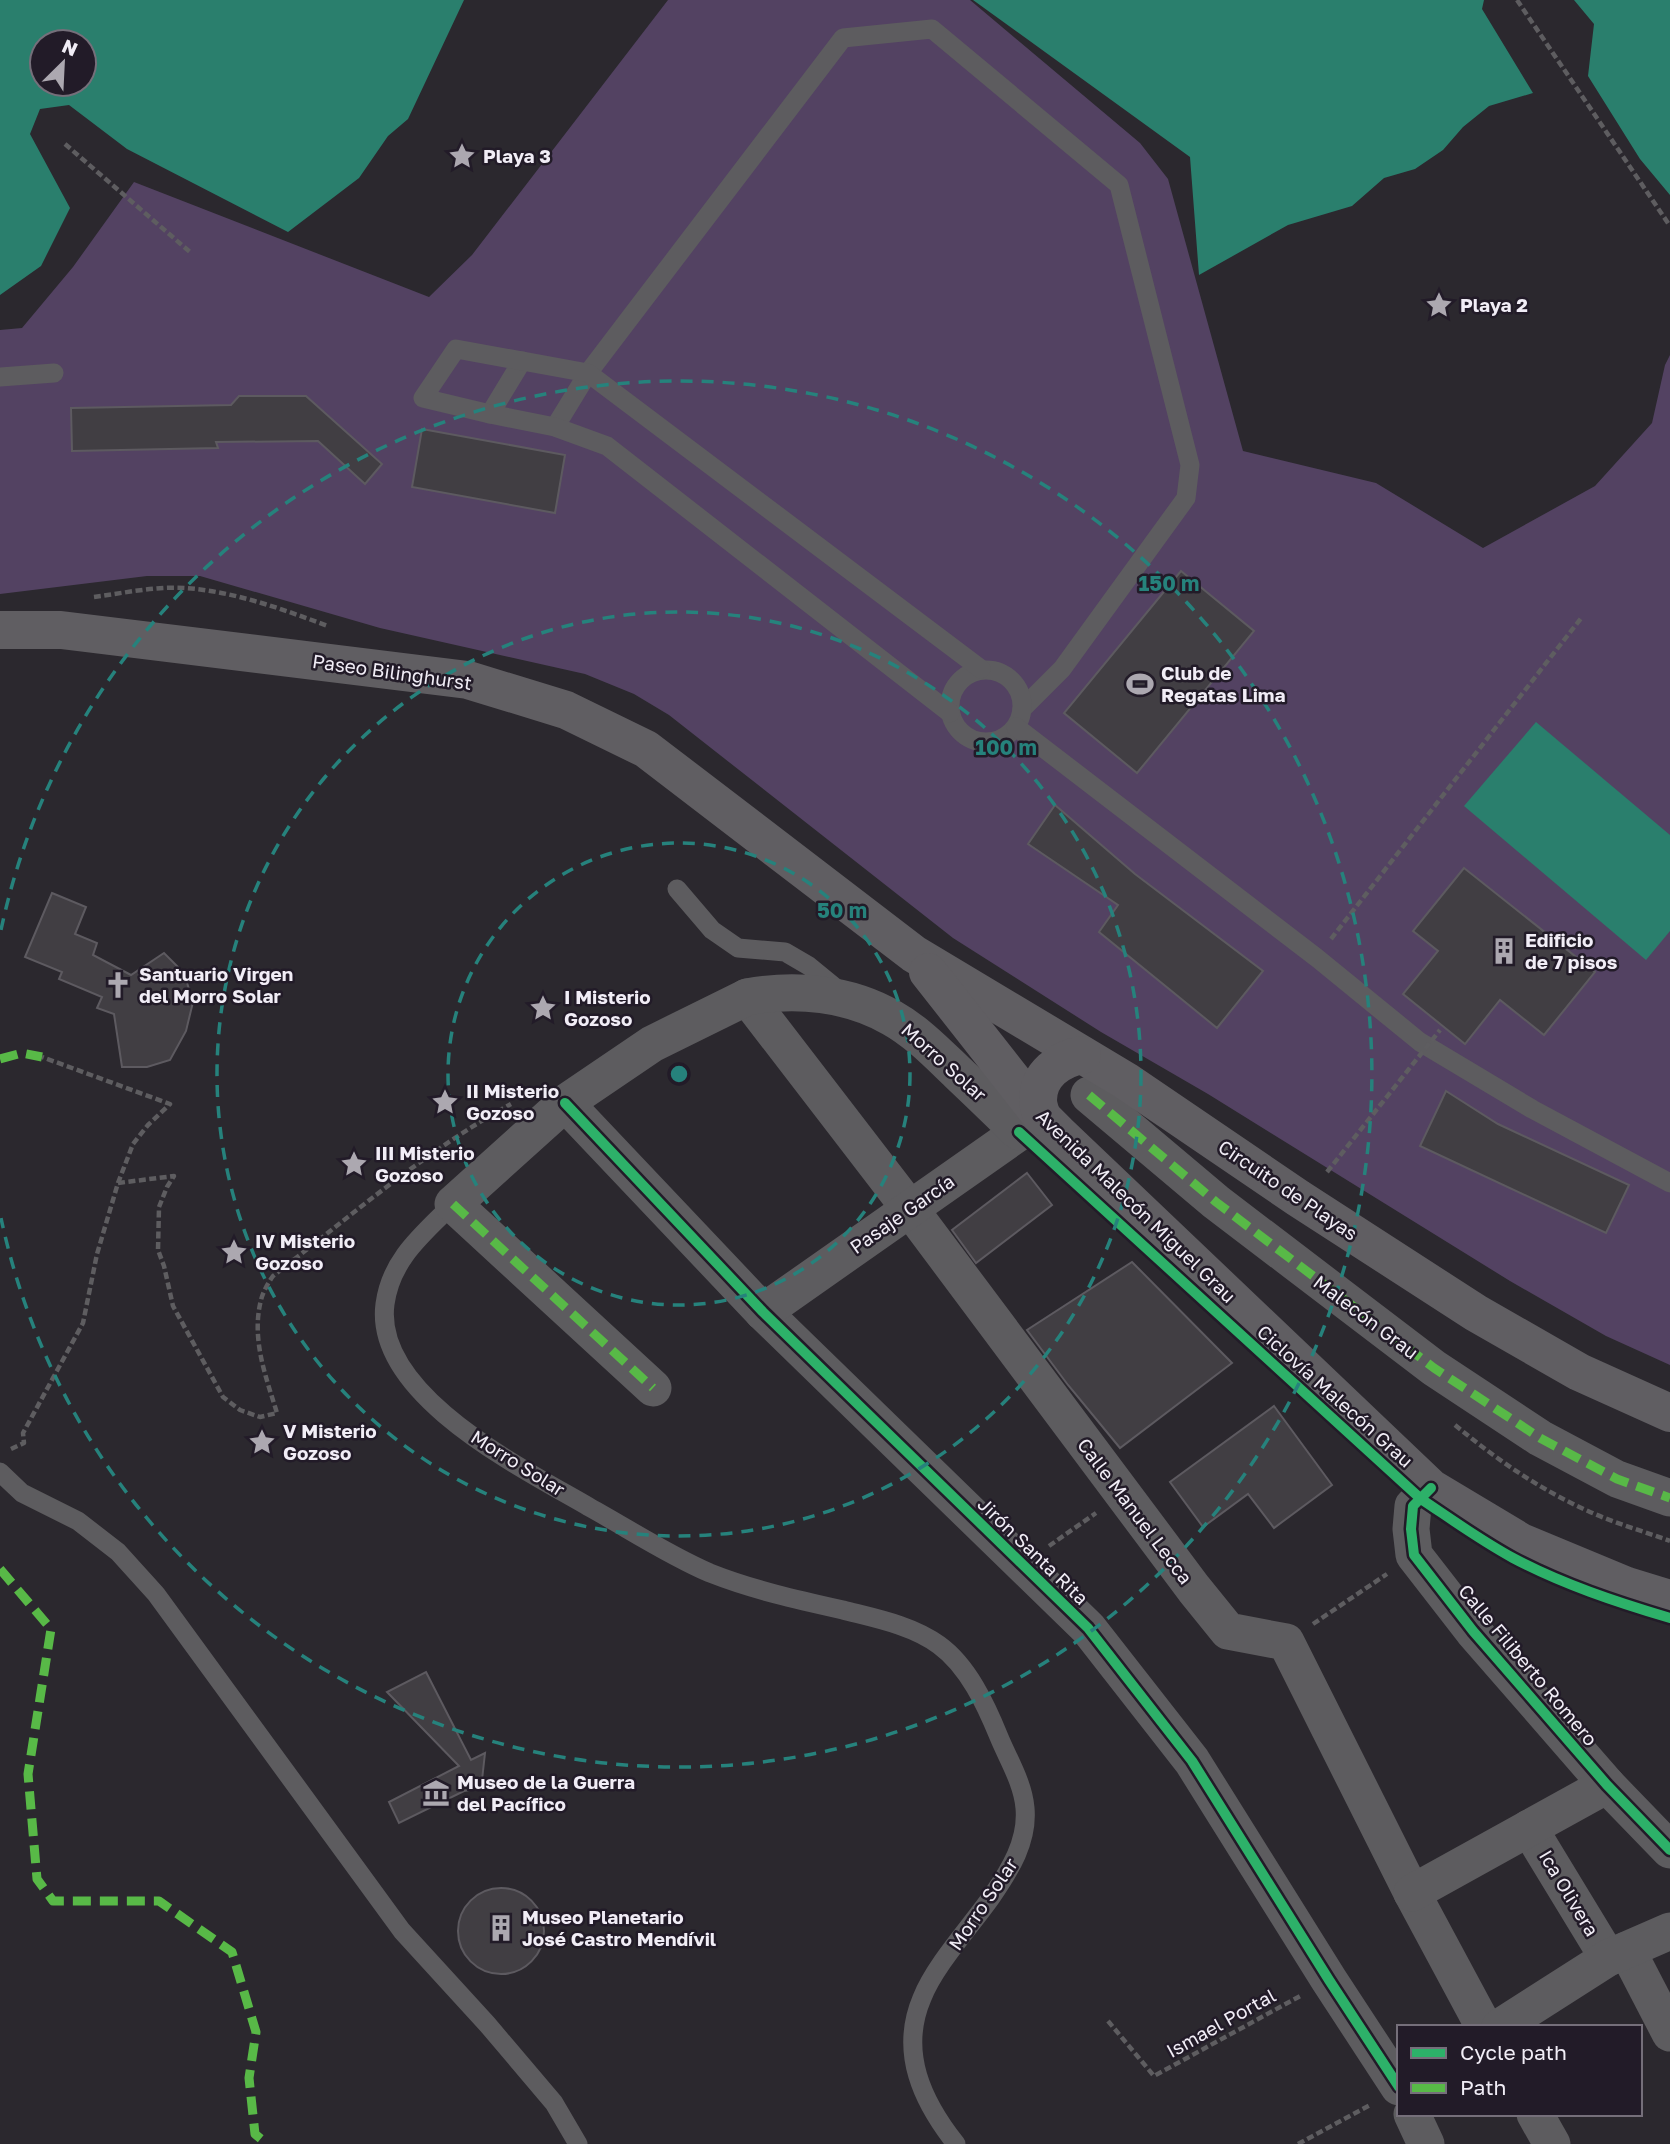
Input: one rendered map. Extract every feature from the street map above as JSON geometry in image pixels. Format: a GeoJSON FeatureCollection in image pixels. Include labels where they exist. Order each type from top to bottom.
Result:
{"type":"FeatureCollection","features":[{"type":"Feature","properties":{"kind":"main road","name":"Paseo Bilinghurst"},"geometry":{"type":"LineString","coordinates":[[0,629],[61,630],[468,680],[566,710],[646,749],[914,954]]}},
{"type":"Feature","properties":{"kind":"main road","name":"Circuito de Playas"},"geometry":{"type":"LineString","coordinates":[[914,954],[1126,1081],[1298,1198],[1476,1313],[1579,1372],[1670,1413]]}},
{"type":"Feature","properties":{"kind":"main road","name":"Avenida Malecón Miguel Grau"},"geometry":{"type":"LineString","coordinates":[[914,954],[1030,1124],[1431,1488],[1521,1542],[1627,1586],[1670,1599]]}},
{"type":"Feature","properties":{"kind":"main road"},"geometry":{"type":"LineString","coordinates":[[1030,1124],[1047,1074],[1056,1064],[1082,1055]]}},
{"type":"Feature","properties":{"kind":"street","name":"Morro Solar"},"geometry":{"type":"LineString","coordinates":[[453,1205],[565,1103],[652,1044],[747,997],[762,994],[806,992],[851,1000],[892,1017],[1030,1124]]}},
{"type":"Feature","properties":{"kind":"street","name":"Calle Manuel Lecca"},"geometry":{"type":"LineString","coordinates":[[747,997],[1228,1631],[1286,1643]]}},
{"type":"Feature","properties":{"kind":"street","name":"Malecón Grau"},"geometry":{"type":"LineString","coordinates":[[1089,1095],[1216,1202],[1434,1368],[1540,1438],[1617,1479],[1670,1498]]}},
{"type":"Feature","properties":{"kind":"street","name":"Jirón Santa Rita"},"geometry":{"type":"LineString","coordinates":[[565,1103],[763,1312],[1088,1628],[1192,1761],[1329,1980],[1388,2095]]}},
{"type":"Feature","properties":{"kind":"street","name":"Pasaje García"},"geometry":{"type":"LineString","coordinates":[[763,1312],[1030,1124]]}},
{"type":"Feature","properties":{"kind":"street"},"geometry":{"type":"LineString","coordinates":[[453,1205],[653,1388]]}},
{"type":"Feature","properties":{"kind":"street"},"geometry":{"type":"LineString","coordinates":[[1414,1555],[1411,1529],[1413,1506],[1431,1488]]}},
{"type":"Feature","properties":{"kind":"street","name":"Calle Filiberto Romero"},"geometry":{"type":"LineString","coordinates":[[1414,1555],[1473,1631],[1607,1785],[1670,1850]]}},
{"type":"Feature","properties":{"kind":"street"},"geometry":{"type":"LineString","coordinates":[[1286,1643],[1412,1893],[1483,2025]]}},
{"type":"Feature","properties":{"kind":"street"},"geometry":{"type":"LineString","coordinates":[[1412,1893],[1607,1785]]}},
{"type":"Feature","properties":{"kind":"street","name":"Ica Olivera"},"geometry":{"type":"LineString","coordinates":[[1529,1828],[1670,2033]]}},
{"type":"Feature","properties":{"kind":"street"},"geometry":{"type":"LineString","coordinates":[[1503,2025],[1617,1954],[1670,1931]]}},
{"type":"Feature","properties":{"kind":"street"},"geometry":{"type":"LineString","coordinates":[[1413,2116],[1426,2144]]}},
{"type":"Feature","properties":{"kind":"street"},"geometry":{"type":"LineString","coordinates":[[1536,2116],[1552,2144]]}},
{"type":"Feature","properties":{"kind":"lane"},"geometry":{"type":"LineString","coordinates":[[555,427],[588,373],[843,38],[932,29],[1119,185],[1190,465],[1186,498],[1062,669],[1019,718],[1007,735],[984,742],[972,740],[962,734],[954,724],[950,701],[960,680],[981,669],[992,670],[1011,680],[1017,688],[1019,718],[1420,1042],[1532,1109],[1670,1183]]}},
{"type":"Feature","properties":{"kind":"lane"},"geometry":{"type":"LineString","coordinates":[[950,713],[607,446],[555,427],[423,398],[456,349],[588,373],[981,669]]}},
{"type":"Feature","properties":{"kind":"lane"},"geometry":{"type":"LineString","coordinates":[[490,414],[522,361]]}},
{"type":"Feature","properties":{"kind":"lane"},"geometry":{"type":"LineString","coordinates":[[0,377],[54,373]]}},
{"type":"Feature","properties":{"kind":"lane"},"geometry":{"type":"LineString","coordinates":[[677,890],[712,930],[738,948],[785,952],[809,965],[851,1000]]}},
{"type":"Feature","properties":{"kind":"lane","name":"Morro Solar"},"geometry":{"type":"LineString","coordinates":[[453,1205],[408,1249],[391,1280],[384,1307],[389,1346],[407,1377],[441,1411],[495,1452],[675,1556],[710,1573],[764,1591],[909,1629],[939,1645],[963,1670],[990,1715],[1018,1782],[1025,1808],[1021,1843],[1008,1873],[934,1975],[922,1998],[913,2044],[923,2093],[956,2144]]}},
{"type":"Feature","properties":{"kind":"lane"},"geometry":{"type":"LineString","coordinates":[[0,1472],[22,1493],[78,1521],[118,1552],[156,1594],[402,1931],[487,2024],[554,2103],[578,2144]]}},
{"type":"Feature","properties":{"kind":"path"},"geometry":{"type":"LineString","coordinates":[[1517,0],[1670,226]]}},
{"type":"Feature","properties":{"kind":"path"},"geometry":{"type":"LineString","coordinates":[[65,144],[190,252]]}},
{"type":"Feature","properties":{"kind":"path"},"geometry":{"type":"LineString","coordinates":[[88,598],[153,589],[186,588],[228,594],[274,606],[337,629]]}},
{"type":"Feature","properties":{"kind":"path"},"geometry":{"type":"LineString","coordinates":[[1317,958],[1582,617]]}},
{"type":"Feature","properties":{"kind":"path"},"geometry":{"type":"LineString","coordinates":[[1327,1172],[1440,1030]]}},
{"type":"Feature","properties":{"kind":"path"},"geometry":{"type":"LineString","coordinates":[[0,1454],[24,1443],[23,1433],[83,1323],[97,1254],[118,1183],[133,1144],[170,1104],[42,1057]]}},
{"type":"Feature","properties":{"kind":"path"},"geometry":{"type":"LineString","coordinates":[[118,1183],[174,1176],[159,1207],[158,1250],[173,1306],[223,1397],[240,1410],[260,1417],[277,1413],[260,1354],[258,1318],[261,1297],[272,1276],[411,1170],[491,1114],[512,1103]]}},
{"type":"Feature","properties":{"kind":"path"},"geometry":{"type":"LineString","coordinates":[[1022,1564],[1123,1495]]}},
{"type":"Feature","properties":{"kind":"path"},"geometry":{"type":"LineString","coordinates":[[1286,1643],[1414,1555]]}},
{"type":"Feature","properties":{"kind":"path"},"geometry":{"type":"LineString","coordinates":[[1298,2144],[1388,2095]]}},
{"type":"Feature","properties":{"kind":"shaded area"},"geometry":{"type":"Polygon","coordinates":[[[0,0],[464,0],[408,119],[388,136],[359,178],[288,232],[127,149],[69,105],[40,109],[30,134],[70,208],[41,266],[0,295],[0,0]]]}},
{"type":"Feature","properties":{"kind":"shaded area","name":"Club de Regatas Lima"},"geometry":{"type":"Polygon","coordinates":[[[668,0],[970,0],[1140,143],[1168,179],[1243,451],[1376,483],[1483,548],[1595,486],[1652,423],[1665,365],[1670,355],[1670,1365],[1606,1336],[1510,1281],[1208,1094],[1101,1032],[953,938],[669,715],[634,694],[585,674],[380,628],[200,576],[147,576],[0,594],[0,330],[22,328],[73,267],[134,182],[429,297],[472,255],[668,0]]]}},
{"type":"Feature","properties":{"kind":"shaded area"},"geometry":{"type":"Polygon","coordinates":[[[973,0],[1484,0],[1482,9],[1533,93],[1489,106],[1463,127],[1443,150],[1415,169],[1384,178],[1352,206],[1288,225],[1199,275],[1190,157],[973,0]]]}},
{"type":"Feature","properties":{"kind":"shaded area"},"geometry":{"type":"Polygon","coordinates":[[[1574,0],[1670,0],[1670,195],[1640,159],[1588,76],[1594,24],[1574,0]]]}},
{"type":"Feature","properties":{"kind":"shaded area"},"geometry":{"type":"Polygon","coordinates":[[[1536,722],[1670,835],[1670,931],[1646,960],[1464,806],[1536,722]]]}},
{"type":"Feature","properties":{"kind":"building"},"geometry":{"type":"Polygon","coordinates":[[[239,396],[306,396],[382,464],[365,484],[318,441],[216,442],[218,448],[72,451],[71,408],[231,405],[239,396]]]}},
{"type":"Feature","properties":{"kind":"building"},"geometry":{"type":"Polygon","coordinates":[[[422,429],[565,455],[555,513],[412,487],[422,429]]]}},
{"type":"Feature","properties":{"kind":"building"},"geometry":{"type":"Polygon","coordinates":[[[1181,571],[1254,631],[1137,773],[1064,713],[1181,571]]]}},
{"type":"Feature","properties":{"kind":"building"},"geometry":{"type":"Polygon","coordinates":[[[1055,805],[1135,874],[1263,971],[1217,1028],[1099,932],[1118,905],[1028,844],[1055,805]]]}},
{"type":"Feature","properties":{"kind":"building","name":"Edificio de 7 pisos"},"geometry":{"type":"Polygon","coordinates":[[[1464,868],[1595,972],[1544,1035],[1500,1000],[1465,1044],[1403,994],[1438,951],[1413,931],[1464,868]]]}},
{"type":"Feature","properties":{"kind":"building"},"geometry":{"type":"Polygon","coordinates":[[[52,893],[86,907],[75,934],[97,943],[93,955],[131,975],[164,953],[184,973],[193,1002],[186,1031],[170,1060],[147,1067],[122,1067],[114,1014],[97,1008],[102,997],[59,979],[62,972],[25,957],[52,893]]]}},
{"type":"Feature","properties":{"kind":"building"},"geometry":{"type":"Polygon","coordinates":[[[1446,1091],[1498,1124],[1629,1185],[1606,1233],[1420,1146],[1446,1091]]]}},
{"type":"Feature","properties":{"kind":"building"},"geometry":{"type":"Polygon","coordinates":[[[1027,1173],[1052,1205],[976,1263],[952,1230],[1027,1173]]]}},
{"type":"Feature","properties":{"kind":"building"},"geometry":{"type":"Polygon","coordinates":[[[1132,1262],[1232,1363],[1120,1448],[1027,1330],[1132,1262]]]}},
{"type":"Feature","properties":{"kind":"building"},"geometry":{"type":"Polygon","coordinates":[[[1274,1406],[1332,1485],[1274,1528],[1248,1494],[1203,1527],[1170,1482],[1274,1406]]]}},
{"type":"Feature","properties":{"kind":"building"},"geometry":{"type":"Polygon","coordinates":[[[426,1672],[471,1760],[485,1753],[482,1780],[470,1790],[399,1823],[389,1802],[459,1766],[387,1692],[426,1672]]]}},
{"type":"Feature","properties":{"kind":"building","name":"Museo Planetario José Castro Mendívil"},"geometry":{"type":"Polygon","coordinates":[[[493,1888],[509,1888],[532,1900],[541,1914],[544,1931],[541,1948],[532,1962],[509,1974],[493,1974],[477,1967],[465,1955],[458,1939],[458,1923],[465,1907],[477,1895],[493,1888]]]}},
{"type":"Feature","properties":{"kind":"marked path"},"geometry":{"type":"LineString","coordinates":[[0,1059],[22,1053],[42,1057]]}},
{"type":"Feature","properties":{"kind":"marked path"},"geometry":{"type":"LineString","coordinates":[[1089,1095],[1216,1202],[1434,1368],[1540,1438],[1617,1479],[1670,1498]]}},
{"type":"Feature","properties":{"kind":"marked path"},"geometry":{"type":"LineString","coordinates":[[453,1204],[653,1388]]}},
{"type":"Feature","properties":{"kind":"marked path"},"geometry":{"type":"LineString","coordinates":[[0,1569],[51,1629],[28,1774],[37,1879],[53,1901],[159,1901],[232,1952],[256,2032],[249,2078],[255,2134],[267,2144]]}},
{"type":"Feature","properties":{"kind":"cycle path"},"geometry":{"type":"LineString","coordinates":[[565,1103],[763,1312],[1088,1628],[1192,1761],[1397,2084]]}},
{"type":"Feature","properties":{"kind":"cycle path","name":"Ciclovía Malecón Grau"},"geometry":{"type":"LineString","coordinates":[[1019,1132],[1421,1499],[1513,1558],[1590,1592],[1670,1618]]}},
{"type":"Feature","properties":{"kind":"cycle path"},"geometry":{"type":"LineString","coordinates":[[1431,1488],[1413,1506],[1411,1529],[1414,1555],[1473,1631],[1607,1785],[1670,1850]]}},
{"type":"Feature","properties":{"kind":"place","name":"Playa 3"},"geometry":{"type":"Point","coordinates":[462,156]}},
{"type":"Feature","properties":{"kind":"place","name":"Playa 2"},"geometry":{"type":"Point","coordinates":[1439,305]}},
{"type":"Feature","properties":{"kind":"place","name":"Club de Regatas Lima"},"geometry":{"type":"Point","coordinates":[1140,684]}},
{"type":"Feature","properties":{"kind":"place","name":"Edificio de 7 pisos"},"geometry":{"type":"Point","coordinates":[1504,951]}},
{"type":"Feature","properties":{"kind":"place","name":"Santuario Virgen del Morro Solar"},"geometry":{"type":"Point","coordinates":[118,985]}},
{"type":"Feature","properties":{"kind":"place","name":"I Misterio Gozoso"},"geometry":{"type":"Point","coordinates":[543,1008]}},
{"type":"Feature","properties":{"kind":"place","name":"II Misterio Gozoso"},"geometry":{"type":"Point","coordinates":[445,1102]}},
{"type":"Feature","properties":{"kind":"place","name":"III Misterio Gozoso"},"geometry":{"type":"Point","coordinates":[354,1164]}},
{"type":"Feature","properties":{"kind":"place","name":"IV Misterio Gozoso"},"geometry":{"type":"Point","coordinates":[234,1252]}},
{"type":"Feature","properties":{"kind":"place","name":"V Misterio Gozoso"},"geometry":{"type":"Point","coordinates":[262,1442]}},
{"type":"Feature","properties":{"kind":"place","name":"Museo de la Guerra del Pacífico"},"geometry":{"type":"Point","coordinates":[436,1793]}},
{"type":"Feature","properties":{"kind":"place","name":"Museo Planetario José Castro Mendívil"},"geometry":{"type":"Point","coordinates":[501,1928]}}]}
